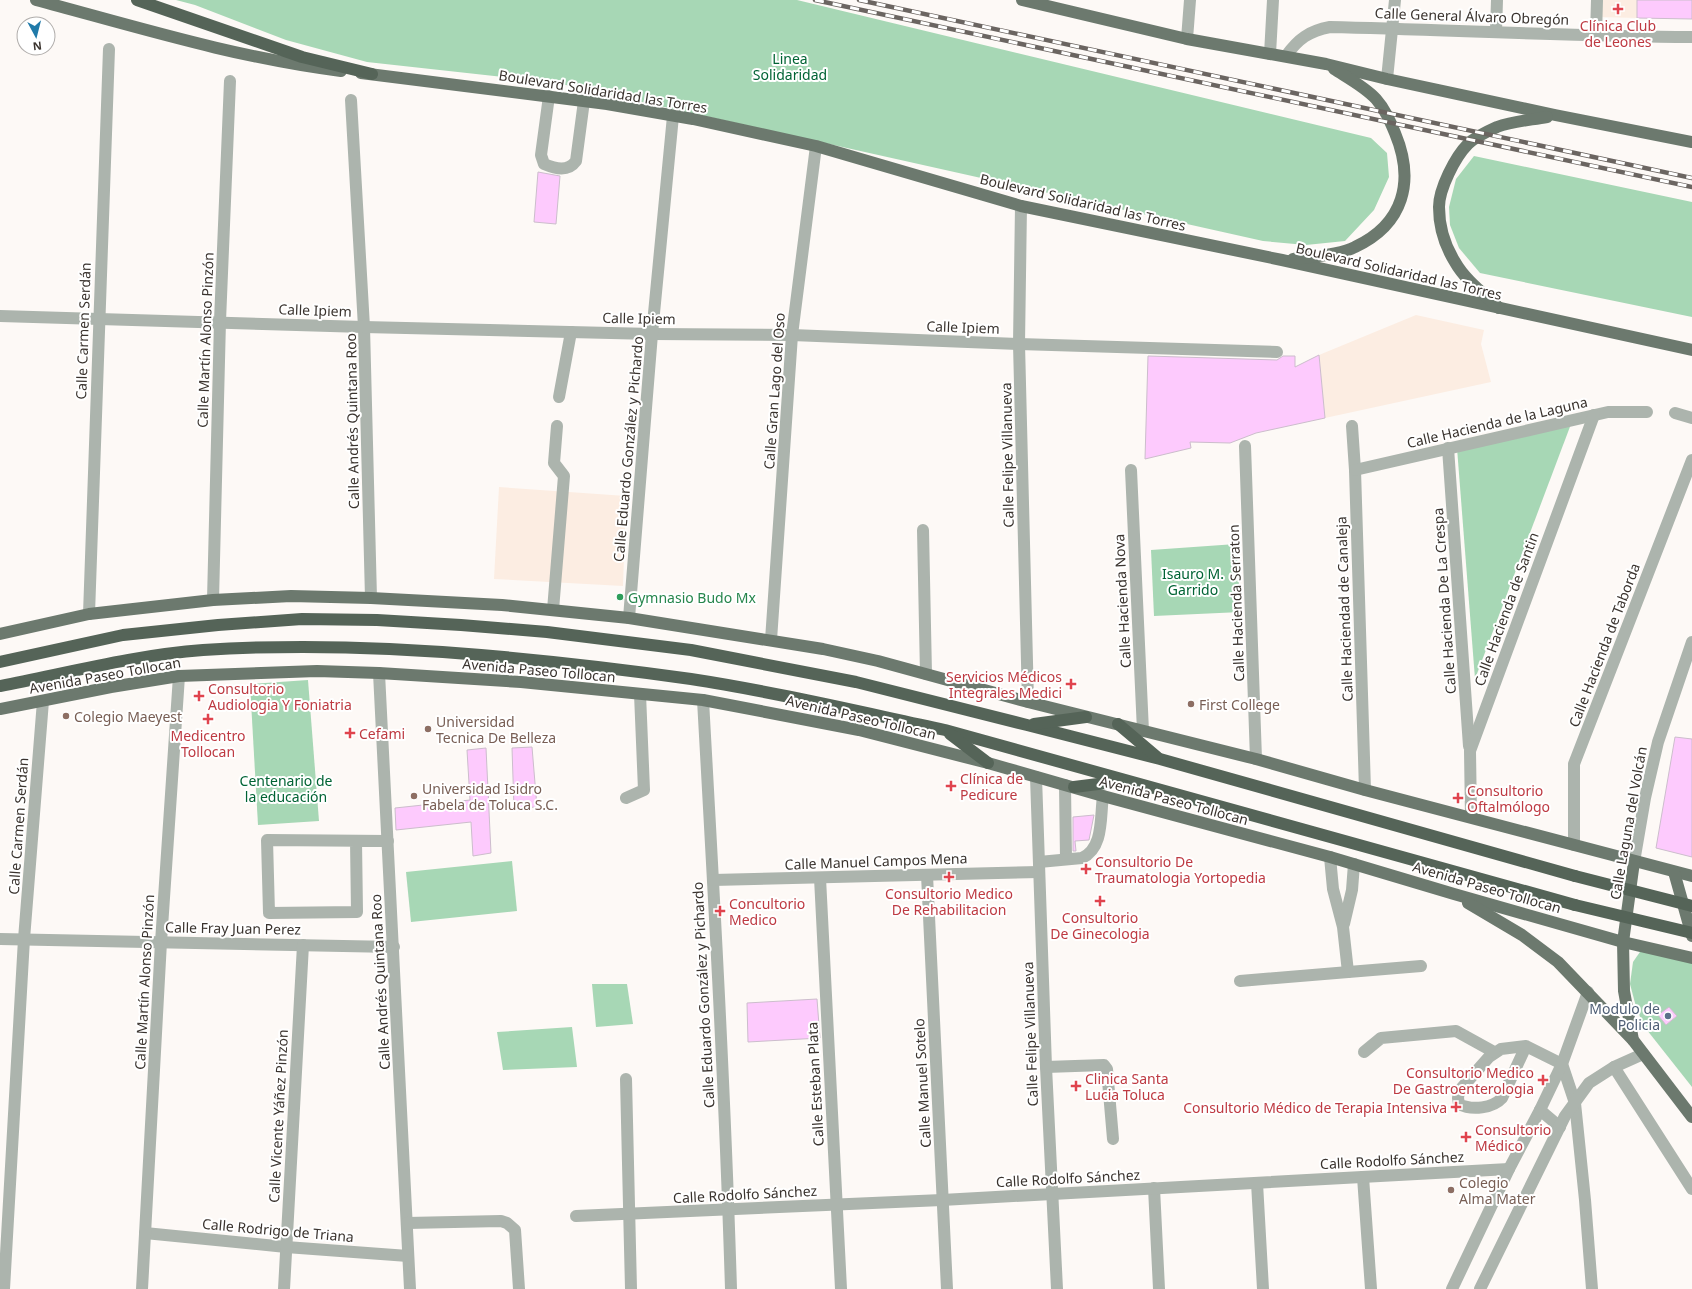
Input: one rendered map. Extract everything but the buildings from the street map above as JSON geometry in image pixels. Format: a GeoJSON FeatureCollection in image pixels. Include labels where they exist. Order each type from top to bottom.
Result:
{"type":"FeatureCollection","features":[{"type":"Feature","properties":{"kind":"highway","name":"Boulevard Solidaridad las Torres"},"geometry":{"type":"LineString","coordinates":[[137,0],[302,57],[372,74]]}},
{"type":"Feature","properties":{"kind":"highway"},"geometry":{"type":"LineString","coordinates":[[0,662],[123,635],[218,625],[302,619],[376,620],[547,632],[691,650],[856,682],[1160,759],[1575,876],[1692,906]]}},
{"type":"Feature","properties":{"kind":"highway","name":"Avenida Paseo Tollocan"},"geometry":{"type":"LineString","coordinates":[[0,686],[128,660],[200,650],[274,646],[350,647],[443,652],[536,660],[693,680],[845,708],[945,730],[1575,905],[1692,934]]}},
{"type":"Feature","properties":{"kind":"highway"},"geometry":{"type":"LineString","coordinates":[[1027,725],[1086,717]]}},
{"type":"Feature","properties":{"kind":"highway"},"geometry":{"type":"LineString","coordinates":[[1118,724],[1160,759]]}},
{"type":"Feature","properties":{"kind":"highway"},"geometry":{"type":"LineString","coordinates":[[945,730],[988,763]]}},
{"type":"Feature","properties":{"kind":"highway"},"geometry":{"type":"LineString","coordinates":[[1069,786],[1128,780]]}},
{"type":"Feature","properties":{"kind":"main road","name":"Boulevard Solidaridad las Torres"},"geometry":{"type":"LineString","coordinates":[[36,0],[230,51],[305,66],[549,96],[693,119],[816,146],[1021,206],[1282,260],[1692,350]]}},
{"type":"Feature","properties":{"kind":"main road"},"geometry":{"type":"LineString","coordinates":[[1027,1],[1187,39],[1326,64],[1387,79],[1555,115],[1692,142]]}},
{"type":"Feature","properties":{"kind":"main road"},"geometry":{"type":"LineString","coordinates":[[1282,260],[1310,258],[1355,248],[1384,228],[1394,216],[1401,202],[1404,189],[1405,171],[1400,146],[1390,120],[1382,107],[1362,87],[1326,64]]}},
{"type":"Feature","properties":{"kind":"main road"},"geometry":{"type":"LineString","coordinates":[[1501,309],[1463,274],[1455,263],[1442,230],[1439,206],[1441,196],[1449,173],[1468,144],[1497,127],[1555,115]]}},
{"type":"Feature","properties":{"kind":"main road"},"geometry":{"type":"LineString","coordinates":[[0,634],[89,614],[213,600],[291,596],[371,598],[502,605],[629,618],[771,640],[871,659],[1028,702],[1256,759],[1364,790],[1692,876]]}},
{"type":"Feature","properties":{"kind":"main road","name":"Avenida Paseo Tollocan"},"geometry":{"type":"LineString","coordinates":[[0,709],[111,687],[179,676],[317,671],[379,673],[521,682],[703,700],[859,730],[988,763],[1103,796],[1330,857],[1623,942],[1692,958]]}},
{"type":"Feature","properties":{"kind":"main road","name":"Calle Laguna del Volcán"},"geometry":{"type":"LineString","coordinates":[[1633,1040],[1624,991],[1623,942],[1634,862]]}},
{"type":"Feature","properties":{"kind":"main road"},"geometry":{"type":"LineString","coordinates":[[1674,872],[1692,934]]}},
{"type":"Feature","properties":{"kind":"main road"},"geometry":{"type":"LineString","coordinates":[[1454,894],[1522,934],[1558,962],[1633,1040],[1692,1117]]}},
{"type":"Feature","properties":{"kind":"street"},"geometry":{"type":"LineString","coordinates":[[1187,39],[1190,0]]}},
{"type":"Feature","properties":{"kind":"street"},"geometry":{"type":"LineString","coordinates":[[1270,54],[1273,0]]}},
{"type":"Feature","properties":{"kind":"street"},"geometry":{"type":"LineString","coordinates":[[1387,79],[1395,0]]}},
{"type":"Feature","properties":{"kind":"street"},"geometry":{"type":"LineString","coordinates":[[1496,31],[1497,0]]}},
{"type":"Feature","properties":{"kind":"street"},"geometry":{"type":"LineString","coordinates":[[1596,36],[1597,0]]}},
{"type":"Feature","properties":{"kind":"street","name":"Calle General Álvaro Obregón"},"geometry":{"type":"LineString","coordinates":[[1286,56],[1300,39],[1317,29],[1330,27],[1496,31],[1596,36],[1692,37]]}},
{"type":"Feature","properties":{"kind":"street","name":"Calle Carmen Serdán"},"geometry":{"type":"LineString","coordinates":[[89,614],[109,49]]}},
{"type":"Feature","properties":{"kind":"street","name":"Calle Martín Alonso Pinzón"},"geometry":{"type":"LineString","coordinates":[[213,600],[220,322],[230,80]]}},
{"type":"Feature","properties":{"kind":"street"},"geometry":{"type":"LineString","coordinates":[[549,96],[541,155],[544,164],[553,168],[566,169],[571,167],[576,160],[584,101]]}},
{"type":"Feature","properties":{"kind":"street","name":"Calle Andrés Quintana Roo"},"geometry":{"type":"LineString","coordinates":[[351,100],[364,327],[371,598]]}},
{"type":"Feature","properties":{"kind":"street","name":"Calle Eduardo González y Pichardo"},"geometry":{"type":"LineString","coordinates":[[629,618],[652,334],[674,116]]}},
{"type":"Feature","properties":{"kind":"street","name":"Calle Gran Lago del Oso"},"geometry":{"type":"LineString","coordinates":[[771,640],[792,335],[816,146]]}},
{"type":"Feature","properties":{"kind":"street","name":"Calle Felipe Villanueva"},"geometry":{"type":"LineString","coordinates":[[1021,206],[1019,344],[1028,702]]}},
{"type":"Feature","properties":{"kind":"street","name":"Calle Ipiem"},"geometry":{"type":"LineString","coordinates":[[0,316],[652,334],[792,335],[1277,352]]}},
{"type":"Feature","properties":{"kind":"street"},"geometry":{"type":"LineString","coordinates":[[559,397],[571,332]]}},
{"type":"Feature","properties":{"kind":"street","name":"Calle Hacienda de la Laguna"},"geometry":{"type":"LineString","coordinates":[[1355,470],[1608,412],[1647,412]]}},
{"type":"Feature","properties":{"kind":"street"},"geometry":{"type":"LineString","coordinates":[[1675,413],[1692,418]]}},
{"type":"Feature","properties":{"kind":"street","name":"Calle Hacienda de Santin"},"geometry":{"type":"LineString","coordinates":[[1471,817],[1470,751],[1594,415]]}},
{"type":"Feature","properties":{"kind":"street"},"geometry":{"type":"LineString","coordinates":[[553,610],[564,476],[554,463],[557,426]]}},
{"type":"Feature","properties":{"kind":"street","name":"Calle Haciendad de Canaleja"},"geometry":{"type":"LineString","coordinates":[[1352,426],[1355,470],[1364,790]]}},
{"type":"Feature","properties":{"kind":"street","name":"Calle Hacienda Serraton"},"geometry":{"type":"LineString","coordinates":[[1245,446],[1256,759]]}},
{"type":"Feature","properties":{"kind":"street","name":"Calle Hacienda De La Crespa"},"geometry":{"type":"LineString","coordinates":[[1448,448],[1470,751]]}},
{"type":"Feature","properties":{"kind":"street","name":"Calle Hacienda de Taborda"},"geometry":{"type":"LineString","coordinates":[[1574,845],[1574,764],[1692,460]]}},
{"type":"Feature","properties":{"kind":"street","name":"Calle Hacienda Nova"},"geometry":{"type":"LineString","coordinates":[[1131,470],[1144,731]]}},
{"type":"Feature","properties":{"kind":"street"},"geometry":{"type":"LineString","coordinates":[[923,530],[926,674]]}},
{"type":"Feature","properties":{"kind":"street","name":"Calle Laguna del Volcán"},"geometry":{"type":"LineString","coordinates":[[1634,862],[1645,798],[1658,742],[1692,642]]}},
{"type":"Feature","properties":{"kind":"street","name":"Calle Andrés Quintana Roo"},"geometry":{"type":"LineString","coordinates":[[379,673],[394,947],[410,1289]]}},
{"type":"Feature","properties":{"kind":"street","name":"Calle Martín Alonso Pinzón"},"geometry":{"type":"LineString","coordinates":[[142,1289],[161,942],[179,676]]}},
{"type":"Feature","properties":{"kind":"street"},"geometry":{"type":"LineString","coordinates":[[626,798],[644,790],[640,694]]}},
{"type":"Feature","properties":{"kind":"street","name":"Calle Carmen Serdán"},"geometry":{"type":"LineString","coordinates":[[4,1289],[24,939],[43,700]]}},
{"type":"Feature","properties":{"kind":"street","name":"Calle Eduardo González y Pichardo"},"geometry":{"type":"LineString","coordinates":[[703,700],[729,1210],[731,1289]]}},
{"type":"Feature","properties":{"kind":"street","name":"Calle Felipe Villanueva"},"geometry":{"type":"LineString","coordinates":[[1036,777],[1046,1067],[1057,1289]]}},
{"type":"Feature","properties":{"kind":"street"},"geometry":{"type":"LineString","coordinates":[[1066,859],[1069,786]]}},
{"type":"Feature","properties":{"kind":"street","name":"Calle Manuel Campos Mena"},"geometry":{"type":"LineString","coordinates":[[713,880],[927,875],[1039,867],[1066,859],[1082,858],[1093,850],[1099,835],[1103,796]]}},
{"type":"Feature","properties":{"kind":"street"},"geometry":{"type":"LineString","coordinates":[[356,841],[357,912],[269,913],[267,840],[388,841]]}},
{"type":"Feature","properties":{"kind":"street"},"geometry":{"type":"LineString","coordinates":[[1330,857],[1333,889],[1343,927],[1348,972]]}},
{"type":"Feature","properties":{"kind":"street"},"geometry":{"type":"LineString","coordinates":[[1343,927],[1352,890],[1354,864]]}},
{"type":"Feature","properties":{"kind":"street","name":"Calle Manuel Sotelo"},"geometry":{"type":"LineString","coordinates":[[927,875],[947,1289]]}},
{"type":"Feature","properties":{"kind":"street","name":"Calle Esteban Plata"},"geometry":{"type":"LineString","coordinates":[[820,878],[841,1289]]}},
{"type":"Feature","properties":{"kind":"street","name":"Calle Fray Juan Perez"},"geometry":{"type":"LineString","coordinates":[[0,939],[394,947]]}},
{"type":"Feature","properties":{"kind":"street","name":"Calle Vicente Yáñez Pinzón"},"geometry":{"type":"LineString","coordinates":[[284,1289],[303,945]]}},
{"type":"Feature","properties":{"kind":"street"},"geometry":{"type":"LineString","coordinates":[[1240,981],[1421,966]]}},
{"type":"Feature","properties":{"kind":"street"},"geometry":{"type":"LineString","coordinates":[[1452,1289],[1509,1169],[1562,1064],[1588,992]]}},
{"type":"Feature","properties":{"kind":"street"},"geometry":{"type":"LineString","coordinates":[[1364,1052],[1381,1038],[1456,1031],[1494,1052]]}},
{"type":"Feature","properties":{"kind":"street"},"geometry":{"type":"LineString","coordinates":[[1526,1046],[1502,1098],[1497,1104],[1474,1108],[1466,1108],[1459,1104],[1459,1091],[1488,1057],[1501,1049],[1526,1046],[1562,1064],[1576,1103],[1591,1287]]}},
{"type":"Feature","properties":{"kind":"street"},"geometry":{"type":"LineString","coordinates":[[1480,1289],[1560,1128],[1576,1103],[1590,1083],[1614,1068],[1643,1054]]}},
{"type":"Feature","properties":{"kind":"street"},"geometry":{"type":"LineString","coordinates":[[1046,1067],[1104,1065],[1107,1069],[1113,1139]]}},
{"type":"Feature","properties":{"kind":"street"},"geometry":{"type":"LineString","coordinates":[[1614,1068],[1692,1189]]}},
{"type":"Feature","properties":{"kind":"street"},"geometry":{"type":"LineString","coordinates":[[626,1079],[631,1289]]}},
{"type":"Feature","properties":{"kind":"street"},"geometry":{"type":"LineString","coordinates":[[1540,1110],[1560,1128]]}},
{"type":"Feature","properties":{"kind":"street","name":"Calle Rodolfo Sánchez"},"geometry":{"type":"LineString","coordinates":[[576,1216],[629,1215],[942,1200],[1509,1169]]}},
{"type":"Feature","properties":{"kind":"street"},"geometry":{"type":"LineString","coordinates":[[1363,1177],[1371,1289]]}},
{"type":"Feature","properties":{"kind":"street"},"geometry":{"type":"LineString","coordinates":[[1257,1183],[1262,1289]]}},
{"type":"Feature","properties":{"kind":"street"},"geometry":{"type":"LineString","coordinates":[[1154,1188],[1159,1289]]}},
{"type":"Feature","properties":{"kind":"street"},"geometry":{"type":"LineString","coordinates":[[407,1223],[501,1221],[507,1223],[514,1230],[517,1247],[518,1289]]}},
{"type":"Feature","properties":{"kind":"street","name":"Calle Rodrigo de Triana"},"geometry":{"type":"LineString","coordinates":[[145,1233],[286,1247],[408,1256]]}},
{"type":"Feature","properties":{"kind":"shaded area","name":"Clínica Club de Leones"},"geometry":{"type":"Polygon","coordinates":[[[1600,0],[1637,0],[1637,18],[1599,17],[1600,0]]]}},
{"type":"Feature","properties":{"kind":"shaded area"},"geometry":{"type":"Polygon","coordinates":[[[1416,315],[1484,330],[1481,344],[1491,382],[1325,418],[1319,355],[1416,315]]]}},
{"type":"Feature","properties":{"kind":"shaded area"},"geometry":{"type":"Polygon","coordinates":[[[499,487],[626,496],[623,586],[494,579],[499,487]]]}},
{"type":"Feature","properties":{"kind":"green space","name":"Linea Solidaridad"},"geometry":{"type":"Polygon","coordinates":[[[176,0],[797,0],[1371,138],[1387,153],[1389,177],[1374,210],[1345,241],[1306,245],[1263,241],[557,83],[367,62],[286,40],[195,5],[176,0]]]}},
{"type":"Feature","properties":{"kind":"green space"},"geometry":{"type":"Polygon","coordinates":[[[1474,156],[1692,202],[1692,317],[1480,273],[1459,248],[1450,225],[1449,207],[1456,179],[1474,156]]]}},
{"type":"Feature","properties":{"kind":"green space"},"geometry":{"type":"Polygon","coordinates":[[[1571,424],[1475,679],[1457,448],[1571,424]]]}},
{"type":"Feature","properties":{"kind":"green space","name":"Isauro M. Garrido"},"geometry":{"type":"Polygon","coordinates":[[[1236,544],[1241,612],[1154,616],[1151,550],[1236,544]]]}},
{"type":"Feature","properties":{"kind":"green space","name":"Centenario de la educación"},"geometry":{"type":"Polygon","coordinates":[[[308,680],[319,821],[258,825],[250,684],[308,680]]]}},
{"type":"Feature","properties":{"kind":"green space"},"geometry":{"type":"Polygon","coordinates":[[[512,861],[517,911],[411,922],[406,872],[512,861]]]}},
{"type":"Feature","properties":{"kind":"green space"},"geometry":{"type":"Polygon","coordinates":[[[1642,949],[1692,963],[1692,1087],[1643,1025],[1635,1003],[1630,984],[1633,962],[1642,949]]]}},
{"type":"Feature","properties":{"kind":"green space"},"geometry":{"type":"Polygon","coordinates":[[[592,984],[627,984],[633,1024],[596,1027],[592,984]]]}},
{"type":"Feature","properties":{"kind":"green space"},"geometry":{"type":"Polygon","coordinates":[[[572,1027],[577,1067],[503,1070],[497,1032],[572,1027]]]}},
{"type":"Feature","properties":{"kind":"railway"},"geometry":{"type":"LineString","coordinates":[[815,0],[1692,187]]}},
{"type":"Feature","properties":{"kind":"railway"},"geometry":{"type":"LineString","coordinates":[[859,0],[1692,178]]}},
{"type":"Feature","properties":{"kind":"place","name":"Clínica Club de Leones"},"geometry":{"type":"Point","coordinates":[1618,9]}},
{"type":"Feature","properties":{"kind":"place","name":"Gymnasio Budo Mx"},"geometry":{"type":"Point","coordinates":[620,597]}},
{"type":"Feature","properties":{"kind":"place","name":"Servicios Médicos Integrales Medici"},"geometry":{"type":"Point","coordinates":[1071,684]}},
{"type":"Feature","properties":{"kind":"place","name":"Consultorio Audiologia Y Foniatria"},"geometry":{"type":"Point","coordinates":[199,696]}},
{"type":"Feature","properties":{"kind":"place","name":"First College"},"geometry":{"type":"Point","coordinates":[1191,704]}},
{"type":"Feature","properties":{"kind":"place","name":"Colegio Maeyest"},"geometry":{"type":"Point","coordinates":[66,716]}},
{"type":"Feature","properties":{"kind":"place","name":"Medicentro Tollocan"},"geometry":{"type":"Point","coordinates":[208,719]}},
{"type":"Feature","properties":{"kind":"place","name":"Universidad Tecnica De Belleza"},"geometry":{"type":"Point","coordinates":[428,729]}},
{"type":"Feature","properties":{"kind":"place","name":"Cefami"},"geometry":{"type":"Point","coordinates":[350,733]}},
{"type":"Feature","properties":{"kind":"place","name":"Clínica de Pedicure"},"geometry":{"type":"Point","coordinates":[951,786]}},
{"type":"Feature","properties":{"kind":"place","name":"Universidad Isidro Fabela de Toluca S.C."},"geometry":{"type":"Point","coordinates":[414,796]}},
{"type":"Feature","properties":{"kind":"place","name":"Consultorio Oftalmólogo"},"geometry":{"type":"Point","coordinates":[1458,798]}},
{"type":"Feature","properties":{"kind":"place","name":"Consultorio De Traumatologia Yortopedia"},"geometry":{"type":"Point","coordinates":[1086,869]}},
{"type":"Feature","properties":{"kind":"place","name":"Consultorio Medico De Rehabilitacion"},"geometry":{"type":"Point","coordinates":[949,877]}},
{"type":"Feature","properties":{"kind":"place","name":"Consultorio De Ginecologia"},"geometry":{"type":"Point","coordinates":[1100,901]}},
{"type":"Feature","properties":{"kind":"place","name":"Concultorio Medico"},"geometry":{"type":"Point","coordinates":[720,911]}},
{"type":"Feature","properties":{"kind":"place","name":"Modulo de Policia"},"geometry":{"type":"Point","coordinates":[1668,1016]}},
{"type":"Feature","properties":{"kind":"place","name":"Consultorio Medico De Gastroenterologia"},"geometry":{"type":"Point","coordinates":[1543,1080]}},
{"type":"Feature","properties":{"kind":"place","name":"Clinica Santa Lucia Toluca"},"geometry":{"type":"Point","coordinates":[1076,1086]}},
{"type":"Feature","properties":{"kind":"place","name":"Consultorio Médico de Terapia Intensiva"},"geometry":{"type":"Point","coordinates":[1456,1107]}},
{"type":"Feature","properties":{"kind":"place","name":"Consultorio Médico"},"geometry":{"type":"Point","coordinates":[1466,1137]}},
{"type":"Feature","properties":{"kind":"place","name":"Colegio Alma Mater"},"geometry":{"type":"Point","coordinates":[1451,1190]}}]}
